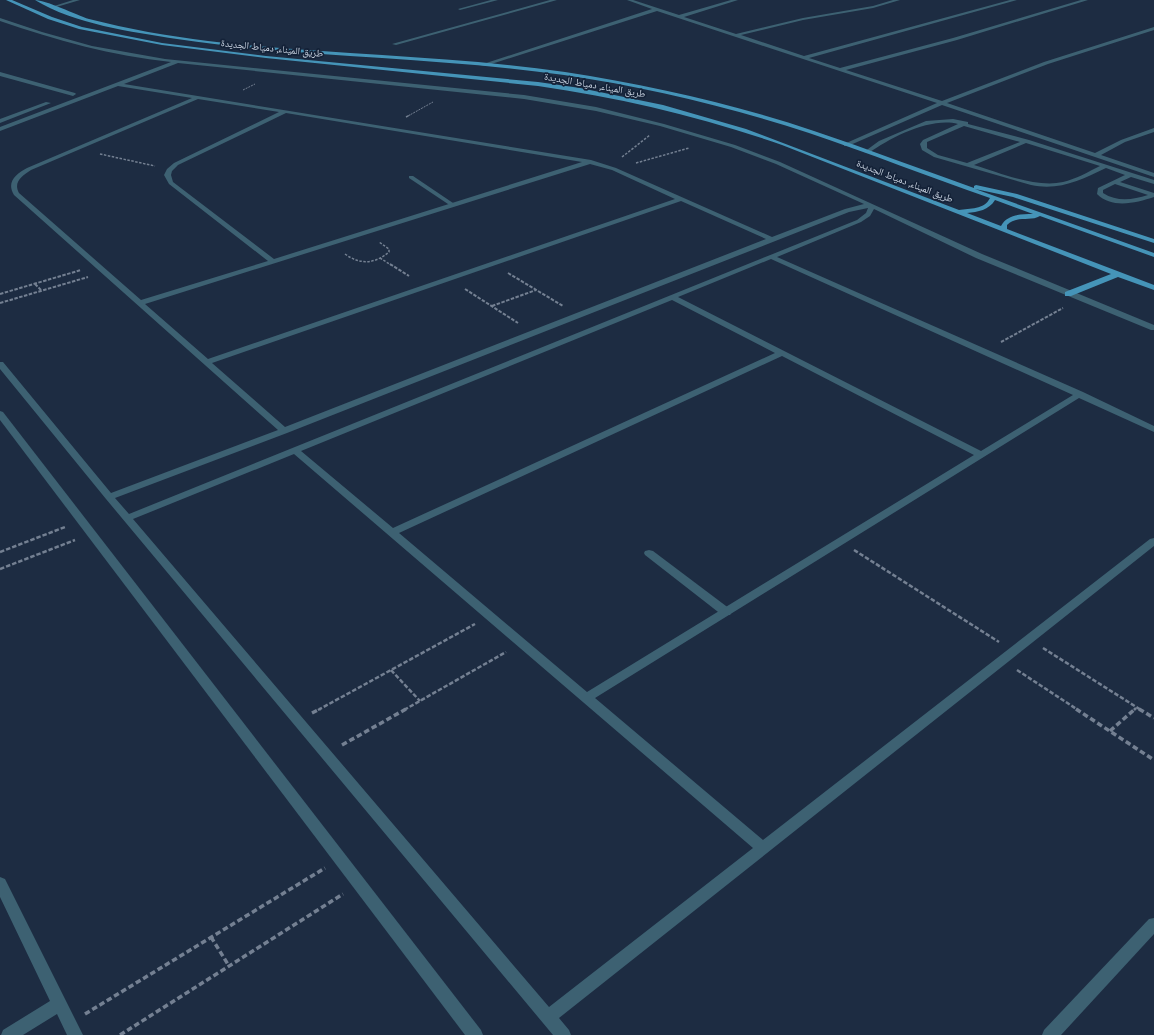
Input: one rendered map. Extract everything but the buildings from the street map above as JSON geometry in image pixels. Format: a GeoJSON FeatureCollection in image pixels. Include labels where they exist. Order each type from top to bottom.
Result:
{"type":"FeatureCollection","features":[{"type":"Feature","properties":{"kind":"main road","name":"طريق الميناء, دمياط الجديدة"},"geometry":{"type":"LineString","coordinates":[[8,0],[50,18],[81,28],[162,44],[252,55],[494,78],[580,90],[644,103],[704,118],[784,144],[1154,288]]}},
{"type":"Feature","properties":{"kind":"main road","name":"طريق الميناء, دمياط الجديدة"},"geometry":{"type":"LineString","coordinates":[[37,0],[53,8],[102,23],[182,39],[281,50],[483,65],[593,78],[674,94],[768,118],[1154,255]]}},
{"type":"Feature","properties":{"kind":"main road"},"geometry":{"type":"LineString","coordinates":[[962,187],[984,188],[1015,195],[1154,242]]}},
{"type":"Feature","properties":{"kind":"main road"},"geometry":{"type":"LineString","coordinates":[[955,210],[972,210],[986,207],[993,198]]}},
{"type":"Feature","properties":{"kind":"main road"},"geometry":{"type":"LineString","coordinates":[[1004,230],[1004,225],[1011,219],[1027,216],[1047,217]]}},
{"type":"Feature","properties":{"kind":"main road"},"geometry":{"type":"LineString","coordinates":[[1068,294],[1118,274]]}},
{"type":"Feature","properties":{"kind":"street"},"geometry":{"type":"LineString","coordinates":[[45,4],[59,0]]}},
{"type":"Feature","properties":{"kind":"street"},"geometry":{"type":"LineString","coordinates":[[53,8],[78,0]]}},
{"type":"Feature","properties":{"kind":"street"},"geometry":{"type":"LineString","coordinates":[[460,9],[496,0]]}},
{"type":"Feature","properties":{"kind":"street"},"geometry":{"type":"LineString","coordinates":[[394,44],[555,0]]}},
{"type":"Feature","properties":{"kind":"street"},"geometry":{"type":"LineString","coordinates":[[629,0],[942,102],[1154,175]]}},
{"type":"Feature","properties":{"kind":"street"},"geometry":{"type":"LineString","coordinates":[[680,16],[736,0]]}},
{"type":"Feature","properties":{"kind":"street"},"geometry":{"type":"LineString","coordinates":[[737,35],[811,18],[873,7],[898,0]]}},
{"type":"Feature","properties":{"kind":"street"},"geometry":{"type":"LineString","coordinates":[[806,57],[1014,0]]}},
{"type":"Feature","properties":{"kind":"street"},"geometry":{"type":"LineString","coordinates":[[842,69],[1086,0]]}},
{"type":"Feature","properties":{"kind":"street"},"geometry":{"type":"LineString","coordinates":[[483,65],[657,9]]}},
{"type":"Feature","properties":{"kind":"street"},"geometry":{"type":"LineString","coordinates":[[0,19],[40,33],[92,47],[165,60],[456,89],[560,102],[662,125],[714,140],[778,163],[979,256],[1079,299],[1154,328]]}},
{"type":"Feature","properties":{"kind":"street"},"geometry":{"type":"LineString","coordinates":[[846,145],[942,102],[1076,52],[1154,28]]}},
{"type":"Feature","properties":{"kind":"street"},"geometry":{"type":"LineString","coordinates":[[130,73],[165,60]]}},
{"type":"Feature","properties":{"kind":"street"},"geometry":{"type":"LineString","coordinates":[[0,129],[176,61]]}},
{"type":"Feature","properties":{"kind":"street"},"geometry":{"type":"LineString","coordinates":[[0,78],[3,75],[73,94]]}},
{"type":"Feature","properties":{"kind":"street"},"geometry":{"type":"LineString","coordinates":[[117,84],[591,162],[612,168],[773,240]]}},
{"type":"Feature","properties":{"kind":"street"},"geometry":{"type":"LineString","coordinates":[[66,96],[80,91]]}},
{"type":"Feature","properties":{"kind":"street"},"geometry":{"type":"LineString","coordinates":[[196,98],[21,174],[12,184],[13,189],[16,194],[284,431]]}},
{"type":"Feature","properties":{"kind":"street"},"geometry":{"type":"LineString","coordinates":[[0,121],[51,102]]}},
{"type":"Feature","properties":{"kind":"street"},"geometry":{"type":"LineString","coordinates":[[273,261],[171,183],[167,179],[167,174],[176,164],[284,112]]}},
{"type":"Feature","properties":{"kind":"street"},"geometry":{"type":"LineString","coordinates":[[867,152],[881,142],[928,122],[946,120],[966,123],[1154,182]]}},
{"type":"Feature","properties":{"kind":"street"},"geometry":{"type":"LineString","coordinates":[[966,123],[925,141],[923,146],[931,154],[1033,184],[1054,186],[1065,185],[1106,166]]}},
{"type":"Feature","properties":{"kind":"street"},"geometry":{"type":"LineString","coordinates":[[1096,155],[1123,141],[1154,130]]}},
{"type":"Feature","properties":{"kind":"street"},"geometry":{"type":"LineString","coordinates":[[968,165],[1026,141]]}},
{"type":"Feature","properties":{"kind":"street"},"geometry":{"type":"LineString","coordinates":[[140,303],[591,162]]}},
{"type":"Feature","properties":{"kind":"street"},"geometry":{"type":"LineString","coordinates":[[1131,174],[1100,189],[1100,194],[1114,200],[1128,202],[1138,201],[1154,195]]}},
{"type":"Feature","properties":{"kind":"street"},"geometry":{"type":"LineString","coordinates":[[411,177],[453,205]]}},
{"type":"Feature","properties":{"kind":"street"},"geometry":{"type":"LineString","coordinates":[[1114,182],[1154,195]]}},
{"type":"Feature","properties":{"kind":"street"},"geometry":{"type":"LineString","coordinates":[[206,362],[681,199]]}},
{"type":"Feature","properties":{"kind":"street"},"geometry":{"type":"LineString","coordinates":[[109,497],[284,431],[847,210],[871,205]]}},
{"type":"Feature","properties":{"kind":"street"},"geometry":{"type":"LineString","coordinates":[[127,518],[865,218],[872,209],[871,205]]}},
{"type":"Feature","properties":{"kind":"street"},"geometry":{"type":"LineString","coordinates":[[771,257],[1080,394],[1154,429]]}},
{"type":"Feature","properties":{"kind":"street"},"geometry":{"type":"LineString","coordinates":[[672,297],[982,455]]}},
{"type":"Feature","properties":{"kind":"street"},"geometry":{"type":"LineString","coordinates":[[392,533],[782,353]]}},
{"type":"Feature","properties":{"kind":"street"},"geometry":{"type":"LineString","coordinates":[[0,364],[109,497],[563,1035]]}},
{"type":"Feature","properties":{"kind":"street"},"geometry":{"type":"LineString","coordinates":[[586,698],[1080,394]]}},
{"type":"Feature","properties":{"kind":"street"},"geometry":{"type":"LineString","coordinates":[[0,414],[475,1035]]}},
{"type":"Feature","properties":{"kind":"street"},"geometry":{"type":"LineString","coordinates":[[295,450],[763,848]]}},
{"type":"Feature","properties":{"kind":"street"},"geometry":{"type":"LineString","coordinates":[[548,1017],[1154,541]]}},
{"type":"Feature","properties":{"kind":"street"},"geometry":{"type":"LineString","coordinates":[[649,553],[726,612]]}},
{"type":"Feature","properties":{"kind":"street"},"geometry":{"type":"LineString","coordinates":[[0,883],[72,1030]]}},
{"type":"Feature","properties":{"kind":"street"},"geometry":{"type":"LineString","coordinates":[[1050,1035],[1154,924]]}},
{"type":"Feature","properties":{"kind":"street"},"geometry":{"type":"LineString","coordinates":[[9,1035],[60,1004]]}},
{"type":"Feature","properties":{"kind":"path"},"geometry":{"type":"LineString","coordinates":[[219,101],[282,72]]}},
{"type":"Feature","properties":{"kind":"path"},"geometry":{"type":"LineString","coordinates":[[387,128],[456,89]]}},
{"type":"Feature","properties":{"kind":"path"},"geometry":{"type":"LineString","coordinates":[[612,168],[662,125]]}},
{"type":"Feature","properties":{"kind":"path"},"geometry":{"type":"LineString","coordinates":[[612,168],[714,140]]}},
{"type":"Feature","properties":{"kind":"path"},"geometry":{"type":"LineString","coordinates":[[76,149],[170,169]]}},
{"type":"Feature","properties":{"kind":"path"},"geometry":{"type":"LineString","coordinates":[[330,244],[355,261],[370,261],[389,252],[388,249],[365,232]]}},
{"type":"Feature","properties":{"kind":"path"},"geometry":{"type":"LineString","coordinates":[[379,258],[426,287]]}},
{"type":"Feature","properties":{"kind":"path"},"geometry":{"type":"LineString","coordinates":[[493,264],[579,316]]}},
{"type":"Feature","properties":{"kind":"path"},"geometry":{"type":"LineString","coordinates":[[0,294],[97,266]]}},
{"type":"Feature","properties":{"kind":"path"},"geometry":{"type":"LineString","coordinates":[[0,303],[104,272]]}},
{"type":"Feature","properties":{"kind":"path"},"geometry":{"type":"LineString","coordinates":[[449,279],[534,333]]}},
{"type":"Feature","properties":{"kind":"path"},"geometry":{"type":"LineString","coordinates":[[35,284],[41,290]]}},
{"type":"Feature","properties":{"kind":"path"},"geometry":{"type":"LineString","coordinates":[[492,306],[537,290]]}},
{"type":"Feature","properties":{"kind":"path"},"geometry":{"type":"LineString","coordinates":[[984,351],[1079,299]]}},
{"type":"Feature","properties":{"kind":"path"},"geometry":{"type":"LineString","coordinates":[[0,552],[82,520]]}},
{"type":"Feature","properties":{"kind":"path"},"geometry":{"type":"LineString","coordinates":[[0,570],[92,533]]}},
{"type":"Feature","properties":{"kind":"path"},"geometry":{"type":"LineString","coordinates":[[840,542],[1014,652]]}},
{"type":"Feature","properties":{"kind":"path"},"geometry":{"type":"LineString","coordinates":[[298,720],[490,616]]}},
{"type":"Feature","properties":{"kind":"path"},"geometry":{"type":"LineString","coordinates":[[1029,640],[1154,718]]}},
{"type":"Feature","properties":{"kind":"path"},"geometry":{"type":"LineString","coordinates":[[326,754],[522,643]]}},
{"type":"Feature","properties":{"kind":"path"},"geometry":{"type":"LineString","coordinates":[[1002,661],[1154,760]]}},
{"type":"Feature","properties":{"kind":"path"},"geometry":{"type":"LineString","coordinates":[[391,670],[420,701]]}},
{"type":"Feature","properties":{"kind":"path"},"geometry":{"type":"LineString","coordinates":[[1110,731],[1136,707]]}},
{"type":"Feature","properties":{"kind":"path"},"geometry":{"type":"LineString","coordinates":[[72,1030],[212,937],[340,859]]}},
{"type":"Feature","properties":{"kind":"path"},"geometry":{"type":"LineString","coordinates":[[120,1035],[360,884]]}},
{"type":"Feature","properties":{"kind":"path"},"geometry":{"type":"LineString","coordinates":[[212,937],[229,966]]}}]}
